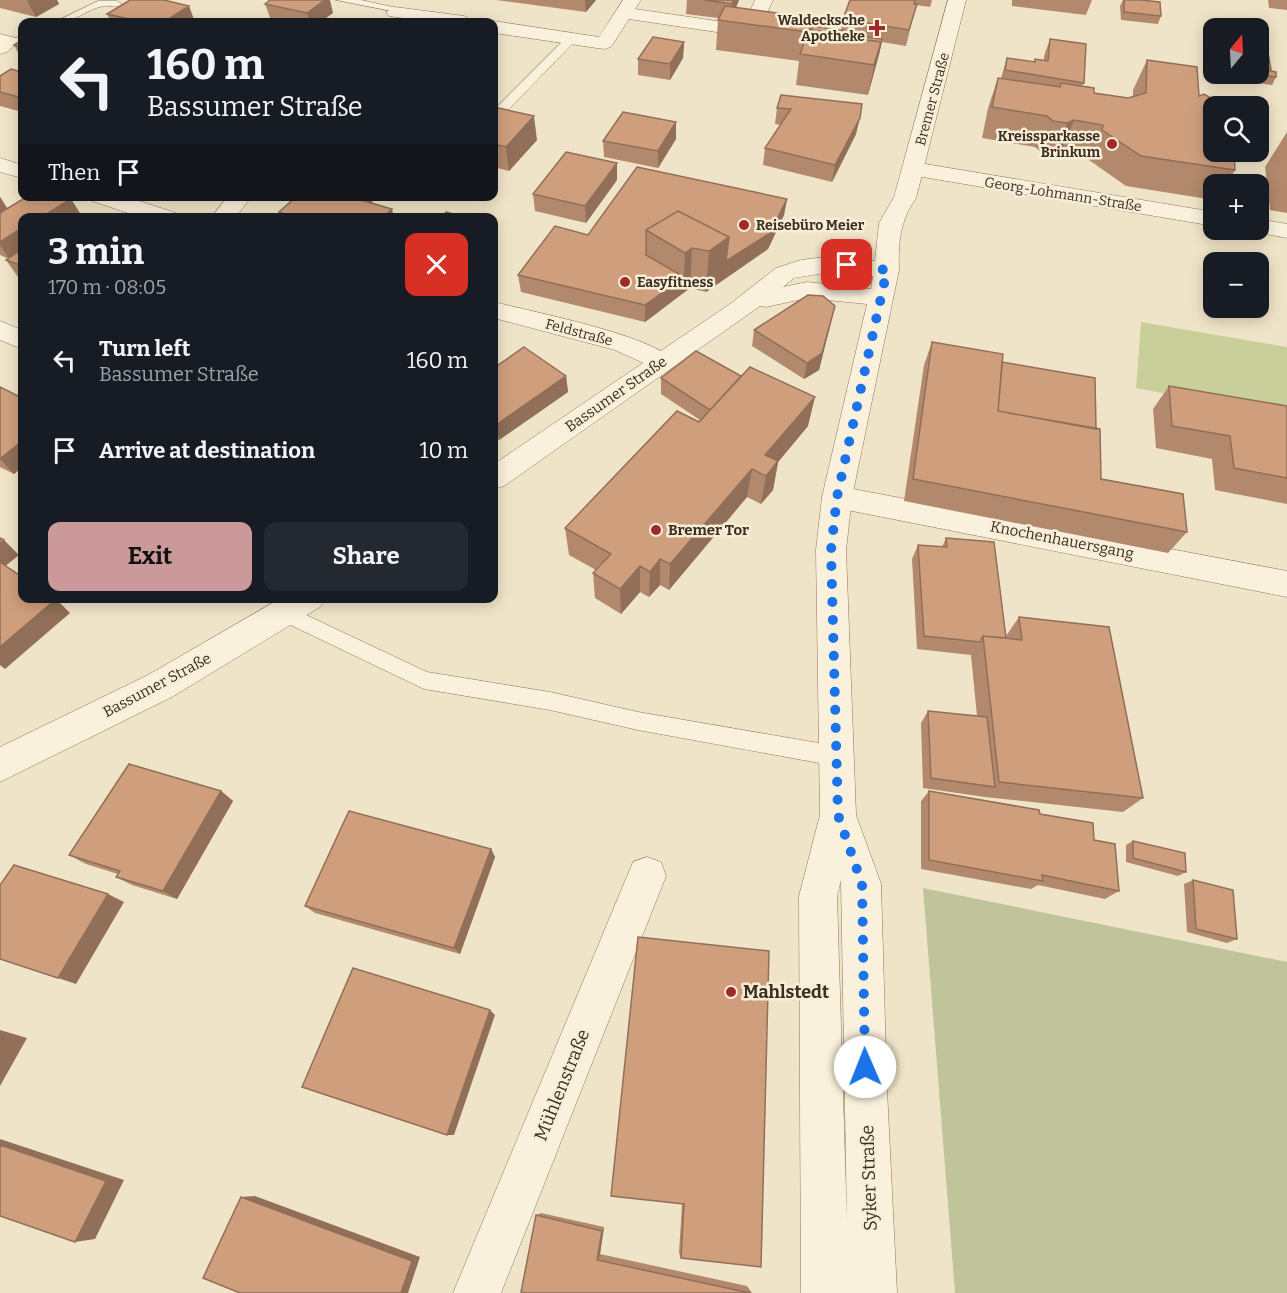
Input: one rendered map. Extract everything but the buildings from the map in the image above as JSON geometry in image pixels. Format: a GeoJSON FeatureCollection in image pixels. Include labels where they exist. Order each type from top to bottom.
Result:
{"type":"FeatureCollection","features":[{"type":"Feature","properties":{"kind":"street"},"geometry":{"type":"LineString","coordinates":[[498,28],[604,43],[628,6],[750,31],[764,0]]}},
{"type":"Feature","properties":{"kind":"street","name":"Bremer Straße"},"geometry":{"type":"LineString","coordinates":[[887,270],[901,243],[909,212],[905,198],[957,0]]}},
{"type":"Feature","properties":{"kind":"street"},"geometry":{"type":"LineString","coordinates":[[395,11],[439,18]]}},
{"type":"Feature","properties":{"kind":"street"},"geometry":{"type":"LineString","coordinates":[[0,165],[18,171]]}},
{"type":"Feature","properties":{"kind":"street","name":"Georg-Lohmann-Straße"},"geometry":{"type":"LineString","coordinates":[[913,169],[1203,217]]}},
{"type":"Feature","properties":{"kind":"street"},"geometry":{"type":"LineString","coordinates":[[115,201],[153,213]]}},
{"type":"Feature","properties":{"kind":"street"},"geometry":{"type":"LineString","coordinates":[[226,213],[237,201]]}},
{"type":"Feature","properties":{"kind":"street"},"geometry":{"type":"LineString","coordinates":[[1269,228],[1287,231]]}},
{"type":"Feature","properties":{"kind":"street","name":"Bassumer Straße"},"geometry":{"type":"LineString","coordinates":[[498,475],[739,310],[770,283],[801,268],[832,264],[887,270]]}},
{"type":"Feature","properties":{"kind":"street","name":"Syker Straße"},"geometry":{"type":"LineString","coordinates":[[825,1293],[818,896],[838,815],[831,588],[837,497],[887,270]]}},
{"type":"Feature","properties":{"kind":"street","name":"Bassumer Straße"},"geometry":{"type":"LineString","coordinates":[[739,310],[769,298],[807,290],[881,298]]}},
{"type":"Feature","properties":{"kind":"street","name":"Feldstraße"},"geometry":{"type":"LineString","coordinates":[[498,311],[624,344],[661,362]]}},
{"type":"Feature","properties":{"kind":"street"},"geometry":{"type":"LineString","coordinates":[[0,330],[18,338]]}},
{"type":"Feature","properties":{"kind":"street","name":"Knochenhauersgang"},"geometry":{"type":"LineString","coordinates":[[837,497],[1287,584]]}},
{"type":"Feature","properties":{"kind":"street","name":"Bassumer Straße"},"geometry":{"type":"LineString","coordinates":[[0,765],[160,686],[297,606]]}},
{"type":"Feature","properties":{"kind":"street","name":"Syker Straße"},"geometry":{"type":"LineString","coordinates":[[838,815],[862,884],[865,1090],[873,1293]]}},
{"type":"Feature","properties":{"kind":"street","name":"Mühlenstraße"},"geometry":{"type":"LineString","coordinates":[[477,1293],[647,876]]}},
{"type":"Feature","properties":{"kind":"lane"},"geometry":{"type":"LineString","coordinates":[[341,0],[395,11]]}},
{"type":"Feature","properties":{"kind":"lane"},"geometry":{"type":"LineString","coordinates":[[69,18],[102,3],[117,4]]}},
{"type":"Feature","properties":{"kind":"lane"},"geometry":{"type":"LineString","coordinates":[[500,111],[571,39]]}},
{"type":"Feature","properties":{"kind":"lane"},"geometry":{"type":"LineString","coordinates":[[297,606],[424,680],[836,756]]}},
{"type":"Feature","properties":{"kind":"green space"},"geometry":{"type":"Polygon","coordinates":[[[1141,322],[1287,347],[1287,417],[1136,388],[1141,322]]]}},
{"type":"Feature","properties":{"kind":"green space"},"geometry":{"type":"Polygon","coordinates":[[[923,888],[1287,962],[1287,1293],[955,1293],[923,888]]]}},
{"type":"Feature","properties":{"kind":"place","name":"Waldecksche Apotheke"},"geometry":{"type":"Point","coordinates":[877,28]}},
{"type":"Feature","properties":{"kind":"place","name":"Kreissparkasse Brinkum"},"geometry":{"type":"Point","coordinates":[1112,144]}},
{"type":"Feature","properties":{"kind":"place","name":"Reisebüro Meier"},"geometry":{"type":"Point","coordinates":[744,225]}},
{"type":"Feature","properties":{"kind":"place","name":"Easyfitness"},"geometry":{"type":"Point","coordinates":[625,282]}},
{"type":"Feature","properties":{"kind":"place","name":"Bremer Tor"},"geometry":{"type":"Point","coordinates":[656,530]}},
{"type":"Feature","properties":{"kind":"place","name":"Mahlstedt"},"geometry":{"type":"Point","coordinates":[731,992]}},
{"type":"Feature","properties":{"kind":"route"},"geometry":{"type":"LineString","coordinates":[[847,265],[887,270],[844,459],[831,550],[838,815],[862,884],[865,1067]]}}]}
